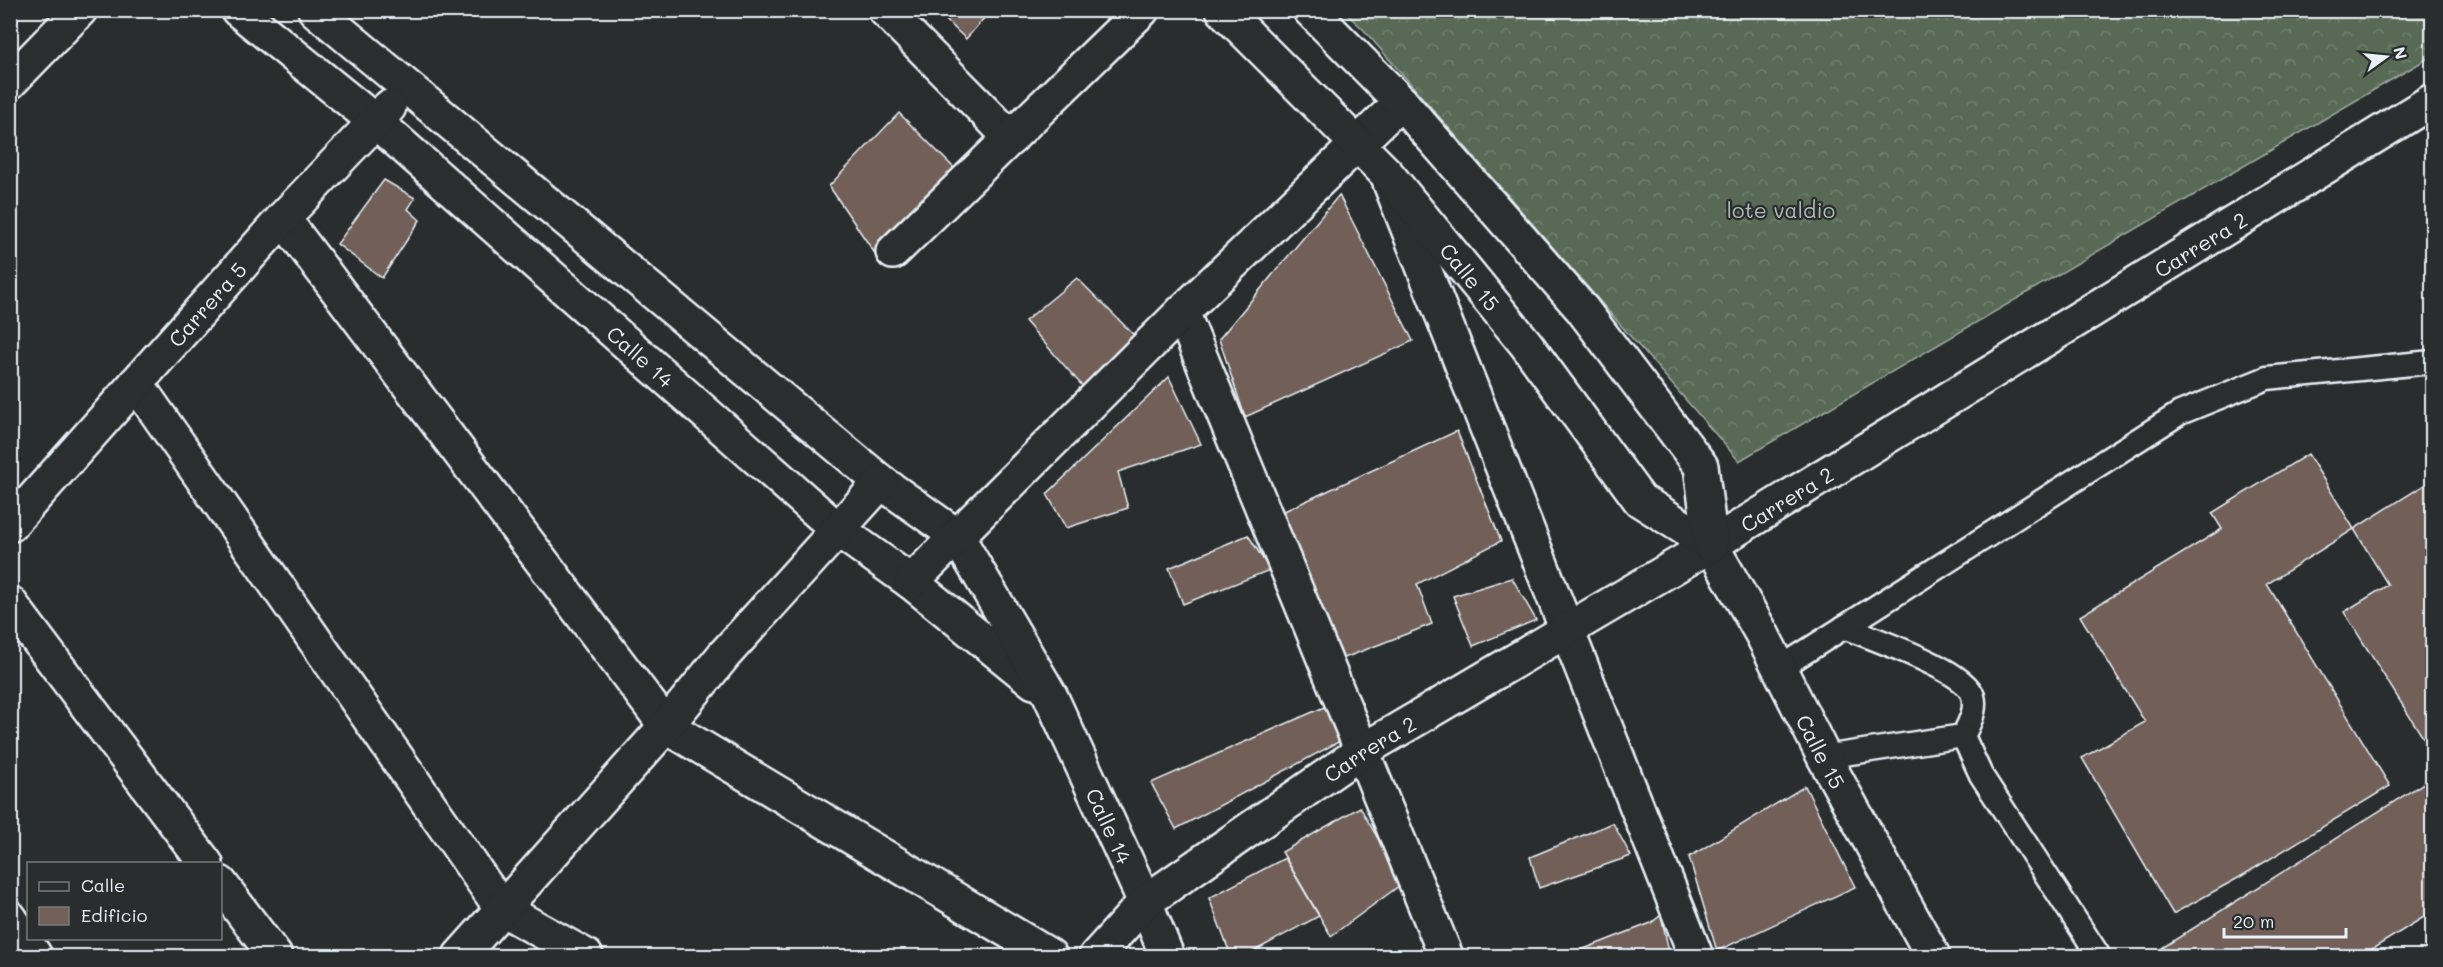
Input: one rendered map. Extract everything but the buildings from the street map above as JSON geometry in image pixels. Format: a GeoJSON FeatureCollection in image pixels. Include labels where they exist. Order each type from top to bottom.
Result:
{"type":"FeatureCollection","features":[{"type":"Feature","properties":{"kind":"street"},"geometry":{"type":"LineString","coordinates":[[10,82],[80,10]]}},
{"type":"Feature","properties":{"kind":"street","name":"Calle 14"},"geometry":{"type":"LineString","coordinates":[[237,10],[376,122],[837,529],[912,582],[1050,695]]}},
{"type":"Feature","properties":{"kind":"street","name":"Calle 14"},"geometry":{"type":"LineString","coordinates":[[315,10],[881,482],[957,536],[1050,695],[1145,902],[1167,957]]}},
{"type":"Feature","properties":{"kind":"street"},"geometry":{"type":"LineString","coordinates":[[885,10],[1011,138]]}},
{"type":"Feature","properties":{"kind":"street"},"geometry":{"type":"LineString","coordinates":[[892,252],[1142,10]]}},
{"type":"Feature","properties":{"kind":"street","name":"Calle 15"},"geometry":{"type":"LineString","coordinates":[[1222,10],[1387,174],[1526,344],[1640,500],[1711,545]]}},
{"type":"Feature","properties":{"kind":"street","name":"Calle 15"},"geometry":{"type":"LineString","coordinates":[[1310,10],[1401,102],[1582,309],[1701,466],[1711,545],[1780,668],[1824,757],[1933,957]]}},
{"type":"Feature","properties":{"kind":"street","name":"Carrera 5"},"geometry":{"type":"LineString","coordinates":[[10,525],[283,218],[407,87]]}},
{"type":"Feature","properties":{"kind":"street","name":"Carrera 2"},"geometry":{"type":"LineString","coordinates":[[1095,957],[1145,902],[1362,751],[1567,633],[2433,101]]}},
{"type":"Feature","properties":{"kind":"street"},"geometry":{"type":"LineString","coordinates":[[912,582],[1182,312],[1401,102]]}},
{"type":"Feature","properties":{"kind":"street"},"geometry":{"type":"LineString","coordinates":[[1387,174],[1696,957]]}},
{"type":"Feature","properties":{"kind":"street"},"geometry":{"type":"LineString","coordinates":[[283,218],[666,726],[1050,957]]}},
{"type":"Feature","properties":{"kind":"street"},"geometry":{"type":"LineString","coordinates":[[1182,312],[1446,957]]}},
{"type":"Feature","properties":{"kind":"street"},"geometry":{"type":"LineString","coordinates":[[136,383],[502,909],[586,957]]}},
{"type":"Feature","properties":{"kind":"street"},"geometry":{"type":"LineString","coordinates":[[460,957],[666,726],[724,655],[881,482]]}},
{"type":"Feature","properties":{"kind":"street"},"geometry":{"type":"LineString","coordinates":[[10,603],[204,862]]}},
{"type":"Feature","properties":{"kind":"street"},"geometry":{"type":"LineString","coordinates":[[222,886],[275,957]]}},
{"type":"Feature","properties":{"kind":"street"},"geometry":{"type":"LineString","coordinates":[[10,918],[35,957]]}},
{"type":"Feature","properties":{"kind":"lane"},"geometry":{"type":"LineString","coordinates":[[1780,668],[2180,413],[2267,378],[2433,362]]}},
{"type":"Feature","properties":{"kind":"lane"},"geometry":{"type":"LineString","coordinates":[[1844,627],[1920,658],[1965,682],[1973,696],[1973,714],[1963,736],[1981,775],[2099,957]]}},
{"type":"Feature","properties":{"kind":"lane"},"geometry":{"type":"LineString","coordinates":[[1824,757],[1963,736]]}},
{"type":"Feature","properties":{"kind":"green space","name":"lote valdio"},"geometry":{"type":"Polygon","coordinates":[[[2432,10],[2432,56],[1739,461],[1362,28],[1343,11],[2432,10]]]}}]}
